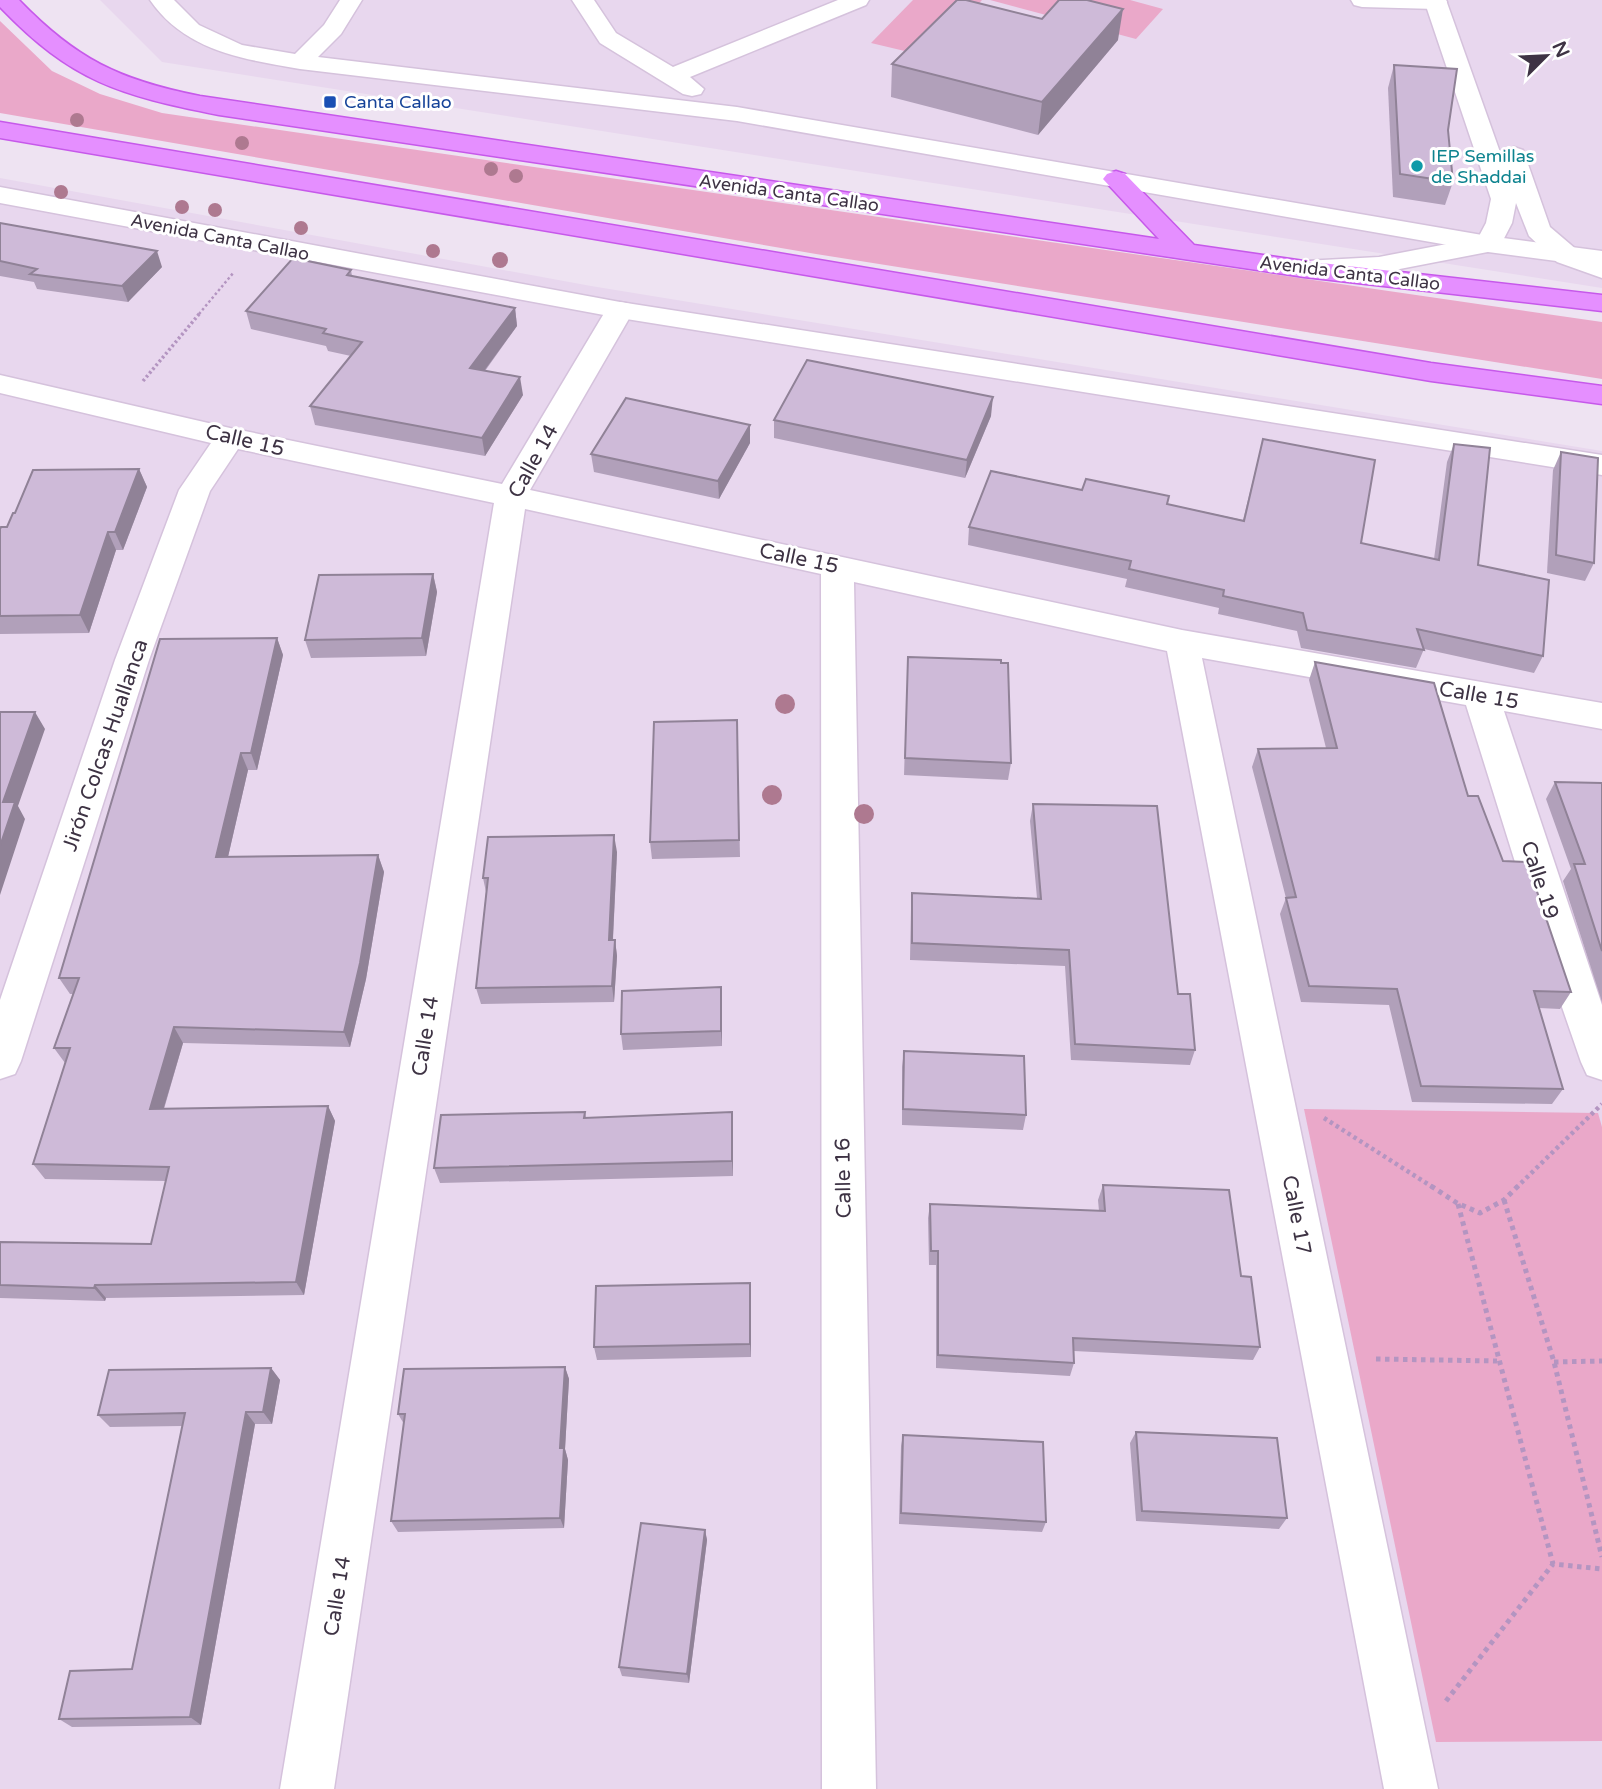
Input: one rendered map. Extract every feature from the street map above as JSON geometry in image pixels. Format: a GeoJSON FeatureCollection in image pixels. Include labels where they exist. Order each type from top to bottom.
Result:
{"type":"FeatureCollection","features":[{"type":"Feature","properties":{"kind":"main road","name":"Avenida Canta Callao"},"geometry":{"type":"LineString","coordinates":[[6,0],[34,30],[87,68],[159,95],[238,111],[1304,269],[1602,303]]}},
{"type":"Feature","properties":{"kind":"main road"},"geometry":{"type":"LineString","coordinates":[[0,130],[1431,372],[1602,396]]}},
{"type":"Feature","properties":{"kind":"main road"},"geometry":{"type":"LineString","coordinates":[[1116,179],[1185,251]]}},
{"type":"Feature","properties":{"kind":"street"},"geometry":{"type":"LineString","coordinates":[[161,0],[191,30],[236,51],[300,62],[737,114],[1488,244],[1602,259]]}},
{"type":"Feature","properties":{"kind":"street"},"geometry":{"type":"LineString","coordinates":[[300,62],[333,29],[351,0]]}},
{"type":"Feature","properties":{"kind":"street"},"geometry":{"type":"LineString","coordinates":[[583,0],[608,38],[670,77],[737,114]]}},
{"type":"Feature","properties":{"kind":"street"},"geometry":{"type":"LineString","coordinates":[[670,77],[858,0]]}},
{"type":"Feature","properties":{"kind":"street"},"geometry":{"type":"LineString","coordinates":[[1362,0],[1436,1],[1504,199],[1499,223],[1488,244]]}},
{"type":"Feature","properties":{"kind":"street"},"geometry":{"type":"LineString","coordinates":[[1508,137],[1538,230],[1567,256],[1602,270]]}},
{"type":"Feature","properties":{"kind":"street","name":"Avenida Canta Callao"},"geometry":{"type":"LineString","coordinates":[[0,195],[620,310],[1602,465]]}},
{"type":"Feature","properties":{"kind":"street"},"geometry":{"type":"LineString","coordinates":[[1304,269],[1379,265],[1488,244]]}},
{"type":"Feature","properties":{"kind":"street","name":"Calle 14"},"geometry":{"type":"LineString","coordinates":[[307,1789],[510,496],[620,310]]}},
{"type":"Feature","properties":{"kind":"street","name":"Calle 15"},"geometry":{"type":"LineString","coordinates":[[0,384],[230,438],[1182,642],[1602,716]]}},
{"type":"Feature","properties":{"kind":"street","name":"Jirón Colcas Huallanca"},"geometry":{"type":"LineString","coordinates":[[0,1061],[132,660],[195,490],[230,438]]}},
{"type":"Feature","properties":{"kind":"street","name":"Calle 16"},"geometry":{"type":"LineString","coordinates":[[837,566],[849,1789]]}},
{"type":"Feature","properties":{"kind":"street","name":"Calle 17"},"geometry":{"type":"LineString","coordinates":[[1182,642],[1407,1771]]}},
{"type":"Feature","properties":{"kind":"street","name":"Calle 19"},"geometry":{"type":"LineString","coordinates":[[1481,696],[1564,955],[1602,1062]]}},
{"type":"Feature","properties":{"kind":"path"},"geometry":{"type":"LineString","coordinates":[[119,410],[257,244]]}},
{"type":"Feature","properties":{"kind":"path"},"geometry":{"type":"LineString","coordinates":[[1270,1083],[1457,1203],[1480,1213],[1504,1200],[1602,1104]]}},
{"type":"Feature","properties":{"kind":"path"},"geometry":{"type":"LineString","coordinates":[[1504,1200],[1554,1362],[1602,1557]]}},
{"type":"Feature","properties":{"kind":"path"},"geometry":{"type":"LineString","coordinates":[[1457,1203],[1553,1564]]}},
{"type":"Feature","properties":{"kind":"path"},"geometry":{"type":"LineString","coordinates":[[1326,1358],[1497,1361]]}},
{"type":"Feature","properties":{"kind":"path"},"geometry":{"type":"LineString","coordinates":[[1554,1362],[1602,1361]]}},
{"type":"Feature","properties":{"kind":"path"},"geometry":{"type":"LineString","coordinates":[[1407,1771],[1553,1564]]}},
{"type":"Feature","properties":{"kind":"path"},"geometry":{"type":"LineString","coordinates":[[1553,1564],[1602,1569]]}},
{"type":"Feature","properties":{"kind":"shaded area"},"geometry":{"type":"Polygon","coordinates":[[[100,0],[1602,0],[1602,288],[162,62],[100,0]]]}},
{"type":"Feature","properties":{"kind":"shaded area"},"geometry":{"type":"Polygon","coordinates":[[[913,0],[982,0],[930,57],[871,43],[913,0]]]}},
{"type":"Feature","properties":{"kind":"shaded area"},"geometry":{"type":"Polygon","coordinates":[[[990,0],[1130,0],[1163,9],[1136,39],[990,0]]]}},
{"type":"Feature","properties":{"kind":"shaded area"},"geometry":{"type":"Polygon","coordinates":[[[0,21],[52,71],[100,94],[162,113],[1602,322],[1602,379],[816,254],[0,113],[0,21]]]}},
{"type":"Feature","properties":{"kind":"shaded area"},"geometry":{"type":"Polygon","coordinates":[[[0,178],[591,286],[1602,451],[1602,1789],[0,1789],[0,178]]]}},
{"type":"Feature","properties":{"kind":"shaded area"},"geometry":{"type":"Polygon","coordinates":[[[1304,1109],[1598,1113],[1602,1127],[1602,1741],[1436,1742],[1304,1109]]]}},
{"type":"Feature","properties":{"kind":"building"},"geometry":{"type":"Polygon","coordinates":[[[957,0],[1042,19],[1059,0],[1087,0],[1123,9],[1042,102],[892,64],[957,0]]]}},
{"type":"Feature","properties":{"kind":"building"},"geometry":{"type":"Polygon","coordinates":[[[1394,65],[1457,69],[1448,130],[1453,182],[1400,174],[1394,65]]]}},
{"type":"Feature","properties":{"kind":"building"},"geometry":{"type":"Polygon","coordinates":[[[0,223],[157,251],[122,286],[30,274],[37,269],[0,261],[0,223]]]}},
{"type":"Feature","properties":{"kind":"building"},"geometry":{"type":"Polygon","coordinates":[[[293,258],[351,270],[347,275],[515,308],[470,368],[520,377],[482,438],[310,406],[362,342],[323,333],[326,329],[246,311],[293,258]]]}},
{"type":"Feature","properties":{"kind":"building"},"geometry":{"type":"Polygon","coordinates":[[[807,360],[993,397],[967,460],[774,420],[807,360]]]}},
{"type":"Feature","properties":{"kind":"building"},"geometry":{"type":"Polygon","coordinates":[[[626,398],[750,425],[718,481],[591,454],[626,398]]]}},
{"type":"Feature","properties":{"kind":"building"},"geometry":{"type":"Polygon","coordinates":[[[1263,439],[1375,460],[1361,543],[1439,560],[1454,444],[1490,448],[1478,565],[1549,580],[1543,656],[1417,629],[1424,650],[1307,630],[1303,613],[1223,596],[1224,590],[1129,569],[1131,561],[969,527],[991,471],[1082,490],[1086,479],[1169,496],[1167,504],[1244,521],[1263,439]]]}},
{"type":"Feature","properties":{"kind":"building"},"geometry":{"type":"Polygon","coordinates":[[[1561,452],[1598,458],[1594,563],[1556,555],[1561,452]]]}},
{"type":"Feature","properties":{"kind":"building"},"geometry":{"type":"Polygon","coordinates":[[[139,469],[115,532],[108,532],[80,615],[0,616],[0,529],[7,527],[15,513],[33,470],[139,469]]]}},
{"type":"Feature","properties":{"kind":"building"},"geometry":{"type":"Polygon","coordinates":[[[433,574],[422,638],[305,640],[319,575],[433,574]]]}},
{"type":"Feature","properties":{"kind":"building"},"geometry":{"type":"Polygon","coordinates":[[[277,638],[251,753],[241,753],[216,857],[378,855],[360,963],[344,1032],[174,1027],[150,1109],[328,1106],[296,1282],[95,1285],[94,1288],[0,1285],[0,1242],[151,1244],[169,1167],[33,1164],[70,1048],[54,1048],[79,978],[59,978],[160,639],[277,638]]]}},
{"type":"Feature","properties":{"kind":"building"},"geometry":{"type":"Polygon","coordinates":[[[908,657],[1001,660],[1001,663],[1008,663],[1011,763],[905,758],[908,657]]]}},
{"type":"Feature","properties":{"kind":"building"},"geometry":{"type":"Polygon","coordinates":[[[1315,662],[1434,683],[1468,796],[1478,796],[1503,861],[1527,862],[1571,992],[1534,991],[1563,1089],[1421,1086],[1397,989],[1309,986],[1286,898],[1296,897],[1258,749],[1337,748],[1315,662]]]}},
{"type":"Feature","properties":{"kind":"building"},"geometry":{"type":"Polygon","coordinates":[[[0,712],[35,712],[3,802],[15,802],[0,846],[0,712]]]}},
{"type":"Feature","properties":{"kind":"building"},"geometry":{"type":"Polygon","coordinates":[[[737,720],[739,840],[650,842],[654,722],[737,720]]]}},
{"type":"Feature","properties":{"kind":"building"},"geometry":{"type":"Polygon","coordinates":[[[1555,782],[1602,783],[1602,951],[1574,864],[1585,864],[1555,782]]]}},
{"type":"Feature","properties":{"kind":"building"},"geometry":{"type":"Polygon","coordinates":[[[1033,804],[1157,806],[1178,994],[1190,994],[1195,1050],[1075,1044],[1069,950],[912,943],[912,893],[1041,899],[1033,804]]]}},
{"type":"Feature","properties":{"kind":"building"},"geometry":{"type":"Polygon","coordinates":[[[614,835],[609,940],[615,940],[612,986],[476,988],[488,878],[483,878],[488,837],[614,835]]]}},
{"type":"Feature","properties":{"kind":"building"},"geometry":{"type":"Polygon","coordinates":[[[721,987],[721,1031],[621,1034],[622,991],[721,987]]]}},
{"type":"Feature","properties":{"kind":"building"},"geometry":{"type":"Polygon","coordinates":[[[904,1051],[1024,1056],[1026,1115],[903,1109],[904,1051]]]}},
{"type":"Feature","properties":{"kind":"building"},"geometry":{"type":"Polygon","coordinates":[[[585,1112],[584,1118],[732,1112],[732,1161],[434,1168],[441,1115],[585,1112]]]}},
{"type":"Feature","properties":{"kind":"building"},"geometry":{"type":"Polygon","coordinates":[[[1103,1185],[1229,1190],[1241,1276],[1251,1277],[1260,1347],[1073,1338],[1074,1363],[938,1355],[938,1251],[931,1251],[930,1204],[1105,1211],[1103,1185]]]}},
{"type":"Feature","properties":{"kind":"building"},"geometry":{"type":"Polygon","coordinates":[[[750,1283],[750,1344],[594,1347],[596,1286],[750,1283]]]}},
{"type":"Feature","properties":{"kind":"building"},"geometry":{"type":"Polygon","coordinates":[[[565,1367],[560,1448],[564,1448],[560,1518],[391,1521],[405,1414],[398,1414],[404,1369],[565,1367]]]}},
{"type":"Feature","properties":{"kind":"building"},"geometry":{"type":"Polygon","coordinates":[[[271,1368],[263,1412],[246,1412],[190,1717],[59,1719],[70,1671],[132,1669],[185,1413],[98,1415],[109,1370],[271,1368]]]}},
{"type":"Feature","properties":{"kind":"building"},"geometry":{"type":"Polygon","coordinates":[[[1136,1432],[1277,1438],[1287,1518],[1142,1511],[1136,1432]]]}},
{"type":"Feature","properties":{"kind":"building"},"geometry":{"type":"Polygon","coordinates":[[[903,1435],[1043,1442],[1046,1522],[901,1513],[903,1435]]]}},
{"type":"Feature","properties":{"kind":"building"},"geometry":{"type":"Polygon","coordinates":[[[641,1523],[705,1530],[687,1674],[619,1667],[641,1523]]]}},
{"type":"Feature","properties":{"kind":"place","name":"Canta Callao"},"geometry":{"type":"Point","coordinates":[330,102]}},
{"type":"Feature","properties":{"kind":"place","name":"IEP Semillas de Shaddai"},"geometry":{"type":"Point","coordinates":[1417,166]}}]}
